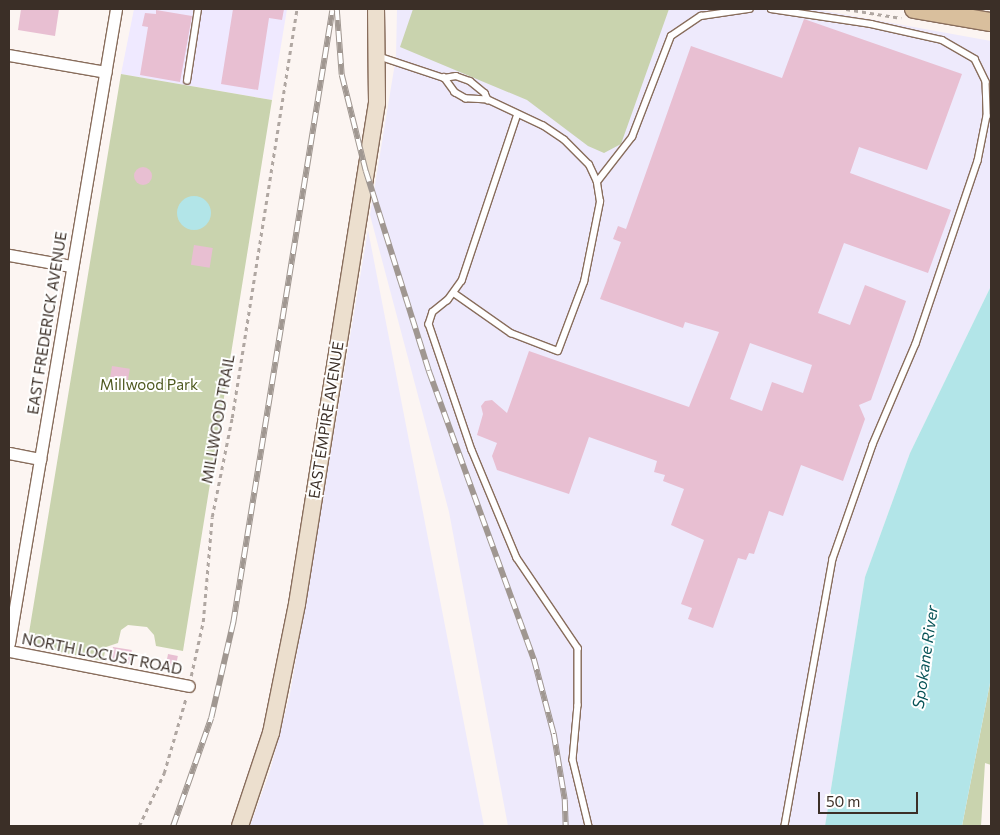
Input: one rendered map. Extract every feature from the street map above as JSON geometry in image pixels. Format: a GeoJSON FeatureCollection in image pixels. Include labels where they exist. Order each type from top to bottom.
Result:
{"type":"FeatureCollection","features":[{"type":"Feature","properties":{"kind":"main road"},"geometry":{"type":"LineString","coordinates":[[914,9],[958,12],[991,22]]}},
{"type":"Feature","properties":{"kind":"street","name":"EAST FREDERICK AVENUE"},"geometry":{"type":"LineString","coordinates":[[9,643],[70,266],[116,9]]}},
{"type":"Feature","properties":{"kind":"street","name":"EAST EMPIRE AVENUE"},"geometry":{"type":"LineString","coordinates":[[240,826],[262,765],[285,671],[377,108],[376,9]]}},
{"type":"Feature","properties":{"kind":"street"},"geometry":{"type":"LineString","coordinates":[[9,55],[106,72]]}},
{"type":"Feature","properties":{"kind":"street"},"geometry":{"type":"LineString","coordinates":[[9,255],[70,266]]}},
{"type":"Feature","properties":{"kind":"street"},"geometry":{"type":"LineString","coordinates":[[9,453],[40,458]]}},
{"type":"Feature","properties":{"kind":"street","name":"NORTH LOCUST ROAD"},"geometry":{"type":"LineString","coordinates":[[9,651],[189,686]]}},
{"type":"Feature","properties":{"kind":"lane"},"geometry":{"type":"LineString","coordinates":[[187,81],[198,9]]}},
{"type":"Feature","properties":{"kind":"lane"},"geometry":{"type":"LineString","coordinates":[[597,182],[632,136],[672,36],[701,16],[749,9]]}},
{"type":"Feature","properties":{"kind":"lane"},"geometry":{"type":"LineString","coordinates":[[771,9],[871,24],[942,40],[975,59],[986,82],[987,116],[978,161],[916,344],[873,445],[833,559],[785,826]]}},
{"type":"Feature","properties":{"kind":"lane"},"geometry":{"type":"LineString","coordinates":[[376,56],[444,78],[456,76],[470,81],[485,93],[488,100]]}},
{"type":"Feature","properties":{"kind":"lane"},"geometry":{"type":"LineString","coordinates":[[444,78],[455,92],[466,99],[488,100],[518,114],[564,140],[588,165],[597,182],[600,202],[584,282],[558,351],[510,333],[454,293]]}},
{"type":"Feature","properties":{"kind":"lane"},"geometry":{"type":"LineString","coordinates":[[518,114],[462,281],[454,293],[433,312],[429,324],[472,450],[517,558],[578,648],[578,705],[572,760],[589,826]]}},
{"type":"Feature","properties":{"kind":"path","name":"MILLWOOD TRAIL"},"geometry":{"type":"LineString","coordinates":[[139,826],[164,774],[189,686],[203,622],[212,517],[232,418],[297,9]]}},
{"type":"Feature","properties":{"kind":"shaded area"},"geometry":{"type":"Polygon","coordinates":[[[134,9],[287,9],[272,100],[121,74],[134,9]]]}},
{"type":"Feature","properties":{"kind":"shaded area"},"geometry":{"type":"Polygon","coordinates":[[[397,9],[814,9],[991,41],[991,286],[910,453],[865,577],[825,826],[508,826],[449,512],[370,215],[396,57],[397,9]]]}},
{"type":"Feature","properties":{"kind":"shaded area"},"geometry":{"type":"Polygon","coordinates":[[[368,230],[484,826],[250,826],[270,771],[290,694],[368,230]]]}},
{"type":"Feature","properties":{"kind":"green space"},"geometry":{"type":"Polygon","coordinates":[[[413,9],[669,9],[621,144],[604,153],[588,146],[527,100],[400,47],[413,9]]]}},
{"type":"Feature","properties":{"kind":"green space","name":"Millwood Park"},"geometry":{"type":"Polygon","coordinates":[[[121,74],[272,100],[183,651],[156,646],[154,635],[147,627],[128,625],[121,630],[118,643],[106,647],[103,661],[27,645],[121,74]]]}},
{"type":"Feature","properties":{"kind":"green space"},"geometry":{"type":"Polygon","coordinates":[[[991,678],[991,765],[985,763],[981,826],[962,826],[991,678]]]}},
{"type":"Feature","properties":{"kind":"water"},"geometry":{"type":"Polygon","coordinates":[[[194,196],[201,197],[206,201],[210,206],[210,220],[206,225],[201,229],[194,230],[187,229],[182,225],[178,220],[177,213],[178,206],[182,201],[187,197],[194,196]]]}},
{"type":"Feature","properties":{"kind":"water","name":"Spokane River"},"geometry":{"type":"Polygon","coordinates":[[[991,286],[991,678],[962,826],[825,826],[865,577],[910,453],[991,286]]]}},
{"type":"Feature","properties":{"kind":"building"},"geometry":{"type":"Polygon","coordinates":[[[21,9],[59,9],[55,36],[18,30],[21,9]]]}},
{"type":"Feature","properties":{"kind":"building"},"geometry":{"type":"Polygon","coordinates":[[[233,9],[284,9],[282,20],[269,18],[258,90],[221,84],[233,9]]]}},
{"type":"Feature","properties":{"kind":"building"},"geometry":{"type":"Polygon","coordinates":[[[156,10],[192,16],[180,82],[140,75],[148,27],[142,26],[145,13],[156,14],[156,10]]]}},
{"type":"Feature","properties":{"kind":"building"},"geometry":{"type":"Polygon","coordinates":[[[804,19],[962,74],[927,170],[859,147],[850,173],[951,210],[928,273],[844,243],[818,313],[850,325],[865,285],[906,301],[871,400],[859,405],[865,419],[843,481],[801,465],[783,516],[769,511],[754,554],[749,553],[746,560],[738,558],[713,628],[688,619],[692,608],[681,604],[704,540],[671,525],[684,489],[663,481],[665,475],[654,472],[657,461],[589,437],[569,494],[497,470],[492,456],[497,443],[477,435],[483,414],[481,406],[485,401],[492,400],[507,413],[529,351],[689,407],[719,332],[685,322],[683,328],[600,299],[621,242],[613,239],[618,226],[626,229],[691,46],[782,78],[804,19]],[[750,343],[730,399],[762,411],[772,382],[803,393],[812,365],[750,343]]]}},
{"type":"Feature","properties":{"kind":"building"},"geometry":{"type":"Polygon","coordinates":[[[143,167],[149,170],[152,176],[149,182],[143,185],[137,182],[134,176],[137,170],[143,167]]]}},
{"type":"Feature","properties":{"kind":"building"},"geometry":{"type":"Polygon","coordinates":[[[194,245],[213,248],[210,268],[191,265],[194,245]]]}},
{"type":"Feature","properties":{"kind":"building"},"geometry":{"type":"Polygon","coordinates":[[[112,366],[130,369],[127,387],[109,384],[112,366]]]}},
{"type":"Feature","properties":{"kind":"building"},"geometry":{"type":"Polygon","coordinates":[[[113,647],[132,650],[130,664],[111,661],[113,647]]]}},
{"type":"Feature","properties":{"kind":"building"},"geometry":{"type":"Polygon","coordinates":[[[168,654],[178,656],[176,668],[166,666],[168,654]]]}},
{"type":"Feature","properties":{"kind":"railway"},"geometry":{"type":"LineString","coordinates":[[337,9],[342,75],[366,171],[429,371],[534,659],[554,734],[565,800],[566,826]]}},
{"type":"Feature","properties":{"kind":"railway"},"geometry":{"type":"LineString","coordinates":[[173,826],[211,718],[233,623],[332,11]]}}]}
